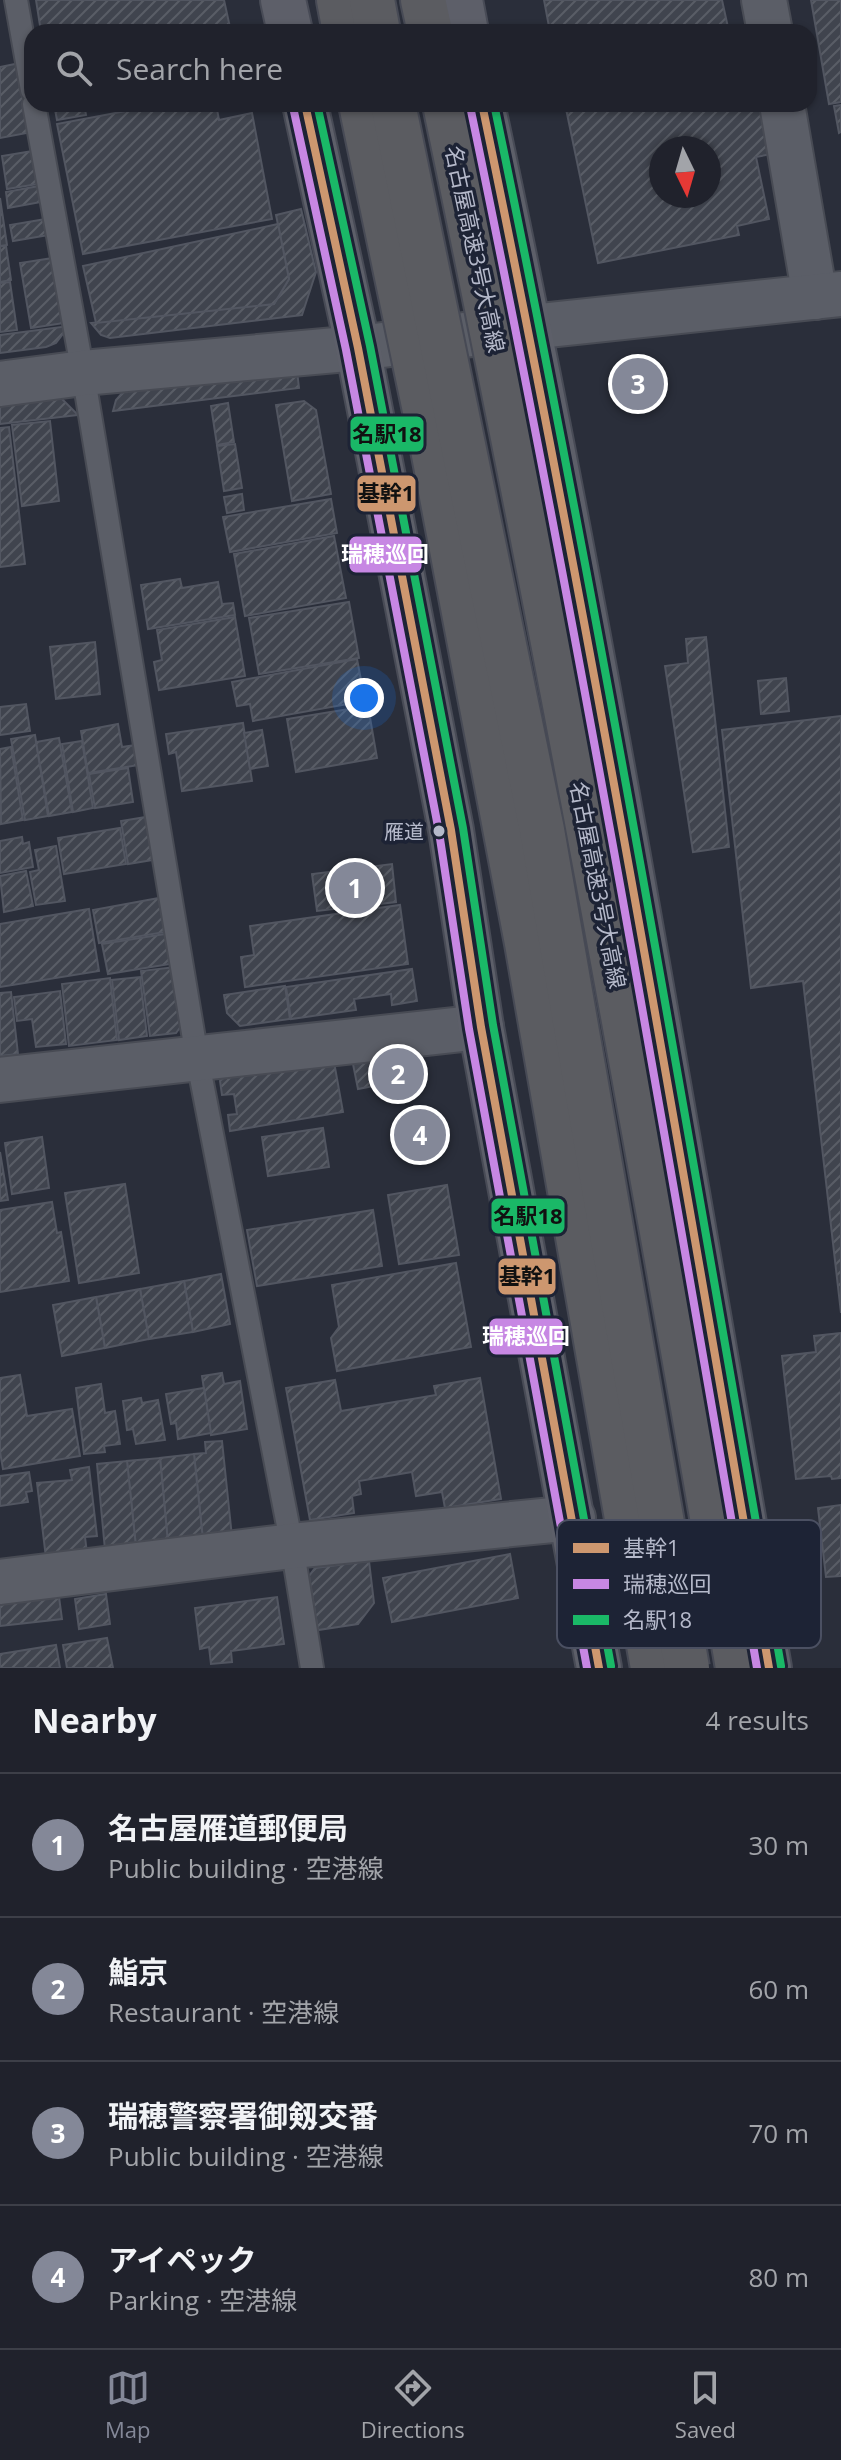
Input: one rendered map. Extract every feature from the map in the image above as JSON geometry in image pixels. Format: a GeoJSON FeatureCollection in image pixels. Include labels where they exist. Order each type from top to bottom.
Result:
{"type":"FeatureCollection","features":[{"type":"Feature","properties":{"kind":"highway"},"geometry":{"type":"LineString","coordinates":[[339,0],[344,24]]}},
{"type":"Feature","properties":{"kind":"highway"},"geometry":{"type":"LineString","coordinates":[[372,0],[376,24]]}},
{"type":"Feature","properties":{"kind":"highway"},"geometry":{"type":"LineString","coordinates":[[423,0],[428,24]]}},
{"type":"Feature","properties":{"kind":"highway"},"geometry":{"type":"LineString","coordinates":[[363,112],[432,444],[527,943],[627,1520]]}},
{"type":"Feature","properties":{"kind":"highway"},"geometry":{"type":"LineString","coordinates":[[395,112],[542,830],[661,1520]]}},
{"type":"Feature","properties":{"kind":"highway","name":"名古屋高速3号大高線"},"geometry":{"type":"LineString","coordinates":[[447,112],[518,458],[674,1288],[713,1520]]}},
{"type":"Feature","properties":{"kind":"highway"},"geometry":{"type":"LineString","coordinates":[[650,1648],[653,1668]]}},
{"type":"Feature","properties":{"kind":"highway"},"geometry":{"type":"LineString","coordinates":[[684,1648],[687,1668]]}},
{"type":"Feature","properties":{"kind":"highway","name":"名古屋高速3号大高線"},"geometry":{"type":"LineString","coordinates":[[735,1648],[738,1668]]}},
{"type":"Feature","properties":{"kind":"main road"},"geometry":{"type":"LineString","coordinates":[[283,0],[288,24]]}},
{"type":"Feature","properties":{"kind":"main road"},"geometry":{"type":"LineString","coordinates":[[460,0],[464,24]]}},
{"type":"Feature","properties":{"kind":"main road"},"geometry":{"type":"LineString","coordinates":[[307,112],[358,348],[451,830],[481,1027],[573,1518]]}},
{"type":"Feature","properties":{"kind":"main road"},"geometry":{"type":"LineString","coordinates":[[484,112],[530,327],[650,979],[743,1520]]}},
{"type":"Feature","properties":{"kind":"main road"},"geometry":{"type":"LineString","coordinates":[[596,1648],[599,1668]]}},
{"type":"Feature","properties":{"kind":"main road"},"geometry":{"type":"LineString","coordinates":[[766,1648],[769,1668]]}},
{"type":"Feature","properties":{"kind":"street"},"geometry":{"type":"LineString","coordinates":[[764,0],[768,24]]}},
{"type":"Feature","properties":{"kind":"street"},"geometry":{"type":"LineString","coordinates":[[0,384],[828,296],[784,112]]}},
{"type":"Feature","properties":{"kind":"street"},"geometry":{"type":"LineString","coordinates":[[0,1080],[481,1027]]}},
{"type":"Feature","properties":{"kind":"street"},"geometry":{"type":"LineString","coordinates":[[0,1582],[292,1546],[573,1518]]}},
{"type":"Feature","properties":{"kind":"lane"},"geometry":{"type":"LineString","coordinates":[[16,0],[24,45]]}},
{"type":"Feature","properties":{"kind":"lane"},"geometry":{"type":"LineString","coordinates":[[35,112],[83,373],[197,1057],[292,1546],[312,1668]]}},
{"type":"Feature","properties":{"kind":"building"},"geometry":{"type":"Polygon","coordinates":[[[36,0],[224,0],[229,24],[40,24],[36,0]]]}},
{"type":"Feature","properties":{"kind":"building"},"geometry":{"type":"Polygon","coordinates":[[[544,0],[722,0],[727,24],[548,24],[544,0]]]}},
{"type":"Feature","properties":{"kind":"building"},"geometry":{"type":"Polygon","coordinates":[[[811,0],[841,0],[841,102],[829,104],[811,0]]]}},
{"type":"Feature","properties":{"kind":"building"},"geometry":{"type":"Polygon","coordinates":[[[20,63],[24,112],[29,112],[32,132],[0,138],[0,67],[20,63]]]}},
{"type":"Feature","properties":{"kind":"building"},"geometry":{"type":"Polygon","coordinates":[[[841,105],[841,132],[839,133],[834,106],[841,105]]]}},
{"type":"Feature","properties":{"kind":"building"},"geometry":{"type":"Polygon","coordinates":[[[56,112],[85,112],[86,115],[57,120],[56,112]]]}},
{"type":"Feature","properties":{"kind":"building"},"geometry":{"type":"Polygon","coordinates":[[[121,112],[218,112],[219,120],[252,113],[272,219],[83,254],[57,124],[121,112]]]}},
{"type":"Feature","properties":{"kind":"building"},"geometry":{"type":"Polygon","coordinates":[[[567,112],[774,112],[782,152],[756,157],[769,219],[737,226],[739,235],[598,263],[567,112]]]}},
{"type":"Feature","properties":{"kind":"building"},"geometry":{"type":"Polygon","coordinates":[[[33,151],[38,184],[7,189],[2,156],[33,151]]]}},
{"type":"Feature","properties":{"kind":"building"},"geometry":{"type":"Polygon","coordinates":[[[39,186],[41,202],[8,208],[6,192],[39,186]]]}},
{"type":"Feature","properties":{"kind":"building"},"geometry":{"type":"Polygon","coordinates":[[[0,198],[7,245],[0,246],[0,198]]]}},
{"type":"Feature","properties":{"kind":"building"},"geometry":{"type":"Polygon","coordinates":[[[301,209],[316,272],[302,315],[110,338],[101,335],[91,323],[274,304],[289,279],[276,215],[301,209]]]}},
{"type":"Feature","properties":{"kind":"building"},"geometry":{"type":"Polygon","coordinates":[[[46,219],[49,235],[13,241],[10,225],[46,219]]]}},
{"type":"Feature","properties":{"kind":"building"},"geometry":{"type":"Polygon","coordinates":[[[278,224],[289,279],[274,304],[96,323],[83,266],[278,224]]]}},
{"type":"Feature","properties":{"kind":"building"},"geometry":{"type":"Polygon","coordinates":[[[0,246],[6,246],[11,280],[0,282],[0,246]]]}},
{"type":"Feature","properties":{"kind":"building"},"geometry":{"type":"Polygon","coordinates":[[[53,258],[64,323],[31,328],[20,263],[53,258]]]}},
{"type":"Feature","properties":{"kind":"building"},"geometry":{"type":"Polygon","coordinates":[[[10,282],[17,330],[0,332],[0,283],[10,282]]]}},
{"type":"Feature","properties":{"kind":"building"},"geometry":{"type":"Polygon","coordinates":[[[69,326],[56,343],[46,347],[0,353],[0,335],[69,326]]]}},
{"type":"Feature","properties":{"kind":"building"},"geometry":{"type":"Polygon","coordinates":[[[297,371],[299,388],[113,411],[116,400],[124,391],[297,371]]]}},
{"type":"Feature","properties":{"kind":"building"},"geometry":{"type":"Polygon","coordinates":[[[60,397],[78,415],[0,424],[0,404],[60,397]]]}},
{"type":"Feature","properties":{"kind":"building"},"geometry":{"type":"Polygon","coordinates":[[[304,401],[316,410],[331,494],[292,501],[276,405],[304,401]]]}},
{"type":"Feature","properties":{"kind":"building"},"geometry":{"type":"Polygon","coordinates":[[[228,403],[234,442],[217,445],[211,406],[228,403]]]}},
{"type":"Feature","properties":{"kind":"building"},"geometry":{"type":"Polygon","coordinates":[[[50,421],[59,501],[22,506],[12,425],[50,421]]]}},
{"type":"Feature","properties":{"kind":"building"},"geometry":{"type":"Polygon","coordinates":[[[9,427],[25,564],[0,567],[0,428],[9,427]]]}},
{"type":"Feature","properties":{"kind":"building"},"geometry":{"type":"Polygon","coordinates":[[[235,444],[242,488],[224,491],[217,446],[235,444]]]}},
{"type":"Feature","properties":{"kind":"building"},"geometry":{"type":"Polygon","coordinates":[[[242,494],[244,510],[227,513],[224,497],[242,494]]]}},
{"type":"Feature","properties":{"kind":"building"},"geometry":{"type":"Polygon","coordinates":[[[331,499],[337,533],[230,552],[223,517],[331,499]]]}},
{"type":"Feature","properties":{"kind":"building"},"geometry":{"type":"Polygon","coordinates":[[[334,536],[346,598],[245,616],[234,554],[334,536]]]}},
{"type":"Feature","properties":{"kind":"building"},"geometry":{"type":"Polygon","coordinates":[[[180,579],[182,588],[218,582],[222,604],[233,603],[235,615],[148,629],[141,585],[180,579]]]}},
{"type":"Feature","properties":{"kind":"building"},"geometry":{"type":"Polygon","coordinates":[[[349,602],[359,658],[259,674],[249,618],[349,602]]]}},
{"type":"Feature","properties":{"kind":"building"},"geometry":{"type":"Polygon","coordinates":[[[235,617],[245,676],[159,690],[154,662],[162,660],[157,630],[235,617]]]}},
{"type":"Feature","properties":{"kind":"building"},"geometry":{"type":"Polygon","coordinates":[[[706,637],[729,847],[693,852],[665,666],[688,663],[686,639],[706,637]]]}},
{"type":"Feature","properties":{"kind":"building"},"geometry":{"type":"Polygon","coordinates":[[[95,642],[100,694],[56,699],[50,647],[95,642]]]}},
{"type":"Feature","properties":{"kind":"building"},"geometry":{"type":"Polygon","coordinates":[[[357,659],[365,701],[253,721],[250,704],[237,706],[232,682],[357,659]]]}},
{"type":"Feature","properties":{"kind":"building"},"geometry":{"type":"Polygon","coordinates":[[[786,678],[789,711],[761,714],[758,681],[786,678]]]}},
{"type":"Feature","properties":{"kind":"building"},"geometry":{"type":"Polygon","coordinates":[[[26,704],[30,731],[0,735],[0,707],[26,704]]]}},
{"type":"Feature","properties":{"kind":"building"},"geometry":{"type":"Polygon","coordinates":[[[368,706],[377,758],[296,772],[287,719],[368,706]]]}},
{"type":"Feature","properties":{"kind":"building"},"geometry":{"type":"Polygon","coordinates":[[[841,716],[841,1313],[803,981],[751,988],[722,730],[841,716]]]}},
{"type":"Feature","properties":{"kind":"building"},"geometry":{"type":"Polygon","coordinates":[[[243,723],[252,781],[182,791],[176,752],[169,754],[166,734],[243,723]]]}},
{"type":"Feature","properties":{"kind":"building"},"geometry":{"type":"Polygon","coordinates":[[[118,724],[122,747],[136,745],[139,765],[88,773],[81,731],[118,724]]]}},
{"type":"Feature","properties":{"kind":"building"},"geometry":{"type":"Polygon","coordinates":[[[262,730],[268,766],[250,769],[244,733],[262,730]]]}},
{"type":"Feature","properties":{"kind":"building"},"geometry":{"type":"Polygon","coordinates":[[[35,735],[48,816],[25,820],[11,739],[35,735]]]}},
{"type":"Feature","properties":{"kind":"building"},"geometry":{"type":"Polygon","coordinates":[[[59,738],[72,812],[49,816],[36,742],[59,738]]]}},
{"type":"Feature","properties":{"kind":"building"},"geometry":{"type":"Polygon","coordinates":[[[82,741],[93,808],[73,812],[62,744],[82,741]]]}},
{"type":"Feature","properties":{"kind":"building"},"geometry":{"type":"Polygon","coordinates":[[[11,747],[23,820],[1,824],[0,749],[11,747]]]}},
{"type":"Feature","properties":{"kind":"building"},"geometry":{"type":"Polygon","coordinates":[[[128,768],[133,802],[95,808],[89,774],[128,768]]]}},
{"type":"Feature","properties":{"kind":"building"},"geometry":{"type":"Polygon","coordinates":[[[146,817],[153,860],[128,864],[121,821],[146,817]]]}},
{"type":"Feature","properties":{"kind":"building"},"geometry":{"type":"Polygon","coordinates":[[[120,828],[126,864],[64,874],[58,838],[120,828]]]}},
{"type":"Feature","properties":{"kind":"building"},"geometry":{"type":"Polygon","coordinates":[[[22,837],[23,844],[29,842],[33,867],[0,873],[0,841],[22,837]]]}},
{"type":"Feature","properties":{"kind":"building"},"geometry":{"type":"Polygon","coordinates":[[[56,846],[65,901],[36,905],[30,872],[39,870],[35,850],[56,846]]]}},
{"type":"Feature","properties":{"kind":"building"},"geometry":{"type":"Polygon","coordinates":[[[392,864],[396,902],[317,911],[312,874],[392,864]]]}},
{"type":"Feature","properties":{"kind":"building"},"geometry":{"type":"Polygon","coordinates":[[[26,871],[33,906],[4,912],[0,876],[26,871]]]}},
{"type":"Feature","properties":{"kind":"building"},"geometry":{"type":"Polygon","coordinates":[[[159,898],[165,932],[99,943],[93,910],[159,898]]]}},
{"type":"Feature","properties":{"kind":"building"},"geometry":{"type":"Polygon","coordinates":[[[400,905],[408,964],[245,987],[241,957],[254,955],[250,926],[400,905]]]}},
{"type":"Feature","properties":{"kind":"building"},"geometry":{"type":"Polygon","coordinates":[[[89,909],[99,971],[0,987],[0,924],[89,909]]]}},
{"type":"Feature","properties":{"kind":"building"},"geometry":{"type":"Polygon","coordinates":[[[165,934],[170,964],[108,974],[102,944],[165,934]]]}},
{"type":"Feature","properties":{"kind":"building"},"geometry":{"type":"Polygon","coordinates":[[[175,967],[184,1022],[176,1033],[150,1036],[141,971],[175,967]]]}},
{"type":"Feature","properties":{"kind":"building"},"geometry":{"type":"Polygon","coordinates":[[[412,969],[417,1001],[392,1005],[391,994],[354,999],[356,1010],[291,1019],[286,987],[412,969]]]}},
{"type":"Feature","properties":{"kind":"building"},"geometry":{"type":"Polygon","coordinates":[[[140,977],[147,1036],[119,1040],[112,980],[140,977]]]}},
{"type":"Feature","properties":{"kind":"building"},"geometry":{"type":"Polygon","coordinates":[[[110,978],[117,1040],[69,1046],[62,984],[110,978]]]}},
{"type":"Feature","properties":{"kind":"building"},"geometry":{"type":"Polygon","coordinates":[[[285,986],[290,1019],[240,1026],[227,1013],[224,995],[285,986]]]}},
{"type":"Feature","properties":{"kind":"building"},"geometry":{"type":"Polygon","coordinates":[[[60,991],[66,1044],[36,1047],[32,1019],[17,1021],[14,997],[60,991]]]}},
{"type":"Feature","properties":{"kind":"building"},"geometry":{"type":"Polygon","coordinates":[[[11,992],[18,1054],[0,1056],[0,993],[11,992]]]}},
{"type":"Feature","properties":{"kind":"building"},"geometry":{"type":"Polygon","coordinates":[[[421,1054],[425,1076],[358,1089],[352,1059],[372,1056],[374,1063],[421,1054]]]}},
{"type":"Feature","properties":{"kind":"building"},"geometry":{"type":"Polygon","coordinates":[[[334,1062],[343,1112],[230,1131],[228,1115],[237,1114],[234,1094],[222,1095],[220,1081],[231,1072],[334,1062]]]}},
{"type":"Feature","properties":{"kind":"building"},"geometry":{"type":"Polygon","coordinates":[[[323,1128],[329,1167],[268,1176],[262,1137],[323,1128]]]}},
{"type":"Feature","properties":{"kind":"building"},"geometry":{"type":"Polygon","coordinates":[[[42,1137],[49,1188],[12,1194],[5,1143],[42,1137]]]}},
{"type":"Feature","properties":{"kind":"building"},"geometry":{"type":"Polygon","coordinates":[[[0,1152],[8,1200],[0,1201],[0,1152]]]}},
{"type":"Feature","properties":{"kind":"building"},"geometry":{"type":"Polygon","coordinates":[[[125,1184],[139,1273],[79,1283],[65,1193],[125,1184]]]}},
{"type":"Feature","properties":{"kind":"building"},"geometry":{"type":"Polygon","coordinates":[[[447,1185],[459,1255],[399,1264],[388,1195],[447,1185]]]}},
{"type":"Feature","properties":{"kind":"building"},"geometry":{"type":"Polygon","coordinates":[[[52,1202],[57,1233],[61,1232],[69,1281],[0,1292],[0,1210],[52,1202]]]}},
{"type":"Feature","properties":{"kind":"building"},"geometry":{"type":"Polygon","coordinates":[[[373,1210],[382,1266],[257,1286],[247,1230],[373,1210]]]}},
{"type":"Feature","properties":{"kind":"building"},"geometry":{"type":"Polygon","coordinates":[[[456,1263],[471,1347],[337,1371],[331,1338],[339,1327],[332,1285],[456,1263]]]}},
{"type":"Feature","properties":{"kind":"building"},"geometry":{"type":"Polygon","coordinates":[[[221,1274],[230,1324],[193,1332],[184,1281],[221,1274]]]}},
{"type":"Feature","properties":{"kind":"building"},"geometry":{"type":"Polygon","coordinates":[[[184,1281],[193,1332],[149,1339],[140,1289],[184,1281]]]}},
{"type":"Feature","properties":{"kind":"building"},"geometry":{"type":"Polygon","coordinates":[[[140,1289],[149,1339],[105,1348],[96,1297],[140,1289]]]}},
{"type":"Feature","properties":{"kind":"building"},"geometry":{"type":"Polygon","coordinates":[[[96,1297],[105,1348],[62,1356],[53,1305],[96,1297]]]}},
{"type":"Feature","properties":{"kind":"building"},"geometry":{"type":"Polygon","coordinates":[[[841,1333],[841,1478],[796,1479],[782,1356],[816,1352],[814,1336],[841,1333]]]}},
{"type":"Feature","properties":{"kind":"building"},"geometry":{"type":"Polygon","coordinates":[[[222,1373],[224,1384],[240,1381],[247,1429],[211,1435],[202,1376],[222,1373]]]}},
{"type":"Feature","properties":{"kind":"building"},"geometry":{"type":"Polygon","coordinates":[[[20,1375],[27,1416],[72,1409],[80,1456],[3,1469],[0,1452],[0,1378],[20,1375]]]}},
{"type":"Feature","properties":{"kind":"building"},"geometry":{"type":"Polygon","coordinates":[[[480,1378],[501,1499],[445,1508],[442,1492],[416,1496],[412,1472],[359,1481],[361,1494],[352,1496],[354,1513],[310,1520],[286,1388],[335,1380],[341,1411],[436,1395],[434,1386],[480,1378]]]}},
{"type":"Feature","properties":{"kind":"building"},"geometry":{"type":"Polygon","coordinates":[[[101,1384],[105,1413],[115,1411],[120,1444],[104,1446],[105,1452],[84,1454],[76,1388],[101,1384]]]}},
{"type":"Feature","properties":{"kind":"building"},"geometry":{"type":"Polygon","coordinates":[[[204,1388],[211,1433],[178,1439],[176,1423],[171,1424],[166,1394],[204,1388]]]}},
{"type":"Feature","properties":{"kind":"building"},"geometry":{"type":"Polygon","coordinates":[[[141,1398],[142,1403],[158,1400],[165,1440],[136,1444],[133,1429],[127,1430],[123,1401],[141,1398]]]}},
{"type":"Feature","properties":{"kind":"building"},"geometry":{"type":"Polygon","coordinates":[[[222,1441],[232,1537],[203,1540],[194,1454],[206,1453],[205,1442],[222,1441]]]}},
{"type":"Feature","properties":{"kind":"building"},"geometry":{"type":"Polygon","coordinates":[[[194,1454],[203,1540],[168,1543],[160,1458],[194,1454]]]}},
{"type":"Feature","properties":{"kind":"building"},"geometry":{"type":"Polygon","coordinates":[[[160,1458],[168,1543],[136,1547],[127,1461],[160,1458]]]}},
{"type":"Feature","properties":{"kind":"building"},"geometry":{"type":"Polygon","coordinates":[[[127,1461],[136,1547],[105,1550],[97,1464],[127,1461]]]}},
{"type":"Feature","properties":{"kind":"building"},"geometry":{"type":"Polygon","coordinates":[[[89,1467],[97,1536],[85,1537],[87,1553],[46,1558],[37,1483],[72,1480],[70,1470],[89,1467]]]}},
{"type":"Feature","properties":{"kind":"building"},"geometry":{"type":"Polygon","coordinates":[[[29,1472],[32,1491],[26,1492],[28,1502],[0,1506],[0,1476],[29,1472]]]}},
{"type":"Feature","properties":{"kind":"building"},"geometry":{"type":"Polygon","coordinates":[[[841,1505],[841,1576],[826,1577],[818,1508],[841,1505]]]}},
{"type":"Feature","properties":{"kind":"building"},"geometry":{"type":"Polygon","coordinates":[[[510,1554],[518,1598],[392,1622],[383,1578],[510,1554]]]}},
{"type":"Feature","properties":{"kind":"building"},"geometry":{"type":"Polygon","coordinates":[[[369,1561],[374,1603],[358,1624],[318,1630],[309,1576],[315,1568],[369,1561]]]}},
{"type":"Feature","properties":{"kind":"building"},"geometry":{"type":"Polygon","coordinates":[[[106,1594],[110,1624],[79,1629],[75,1599],[106,1594]]]}},
{"type":"Feature","properties":{"kind":"building"},"geometry":{"type":"Polygon","coordinates":[[[59,1597],[62,1619],[0,1626],[0,1604],[59,1597]]]}},
{"type":"Feature","properties":{"kind":"building"},"geometry":{"type":"Polygon","coordinates":[[[277,1597],[284,1644],[231,1651],[232,1662],[211,1664],[209,1647],[200,1649],[195,1608],[277,1597]]]}},
{"type":"Feature","properties":{"kind":"building"},"geometry":{"type":"Polygon","coordinates":[[[107,1638],[113,1668],[67,1668],[63,1645],[107,1638]]]}},
{"type":"Feature","properties":{"kind":"building"},"geometry":{"type":"Polygon","coordinates":[[[56,1645],[60,1668],[0,1668],[0,1654],[56,1645]]]}},
{"type":"Feature","properties":{"kind":"transit line","name":"瑞穂巡回"},"geometry":{"type":"LineString","coordinates":[[294,112],[346,350],[439,832],[469,1029],[560,1520]]}},
{"type":"Feature","properties":{"kind":"transit line","name":"基幹1"},"geometry":{"type":"LineString","coordinates":[[307,112],[358,348],[451,830],[481,1027],[572,1520]]}},
{"type":"Feature","properties":{"kind":"transit line","name":"名駅18"},"geometry":{"type":"LineString","coordinates":[[319,112],[370,346],[463,828],[493,1025],[584,1520]]}},
{"type":"Feature","properties":{"kind":"transit line","name":"瑞穂巡回"},"geometry":{"type":"LineString","coordinates":[[471,112],[585,691],[731,1520]]}},
{"type":"Feature","properties":{"kind":"transit line","name":"基幹1"},"geometry":{"type":"LineString","coordinates":[[484,112],[597,689],[743,1520]]}},
{"type":"Feature","properties":{"kind":"transit line","name":"名駅18"},"geometry":{"type":"LineString","coordinates":[[496,112],[572,493],[756,1520]]}},
{"type":"Feature","properties":{"kind":"transit line","name":"瑞穂巡回"},"geometry":{"type":"LineString","coordinates":[[583,1648],[587,1668]]}},
{"type":"Feature","properties":{"kind":"transit line","name":"基幹1"},"geometry":{"type":"LineString","coordinates":[[595,1648],[599,1668]]}},
{"type":"Feature","properties":{"kind":"transit line","name":"名駅18"},"geometry":{"type":"LineString","coordinates":[[608,1648],[611,1666]]}},
{"type":"Feature","properties":{"kind":"transit line","name":"瑞穂巡回"},"geometry":{"type":"LineString","coordinates":[[754,1648],[757,1668]]}},
{"type":"Feature","properties":{"kind":"transit line","name":"基幹1"},"geometry":{"type":"LineString","coordinates":[[766,1648],[769,1668]]}},
{"type":"Feature","properties":{"kind":"transit line","name":"名駅18"},"geometry":{"type":"LineString","coordinates":[[778,1648],[781,1666]]}},
{"type":"Feature","properties":{"kind":"place","name":"瑞穂警察署御剱交番"},"geometry":{"type":"Point","coordinates":[638,384]}},
{"type":"Feature","properties":{"kind":"place","name":"雁道"},"geometry":{"type":"Point","coordinates":[439,831]}},
{"type":"Feature","properties":{"kind":"place","name":"名古屋雁道郵便局"},"geometry":{"type":"Point","coordinates":[355,888]}},
{"type":"Feature","properties":{"kind":"place","name":"鮨京"},"geometry":{"type":"Point","coordinates":[398,1074]}},
{"type":"Feature","properties":{"kind":"place","name":"アイペック"},"geometry":{"type":"Point","coordinates":[420,1135]}}]}
